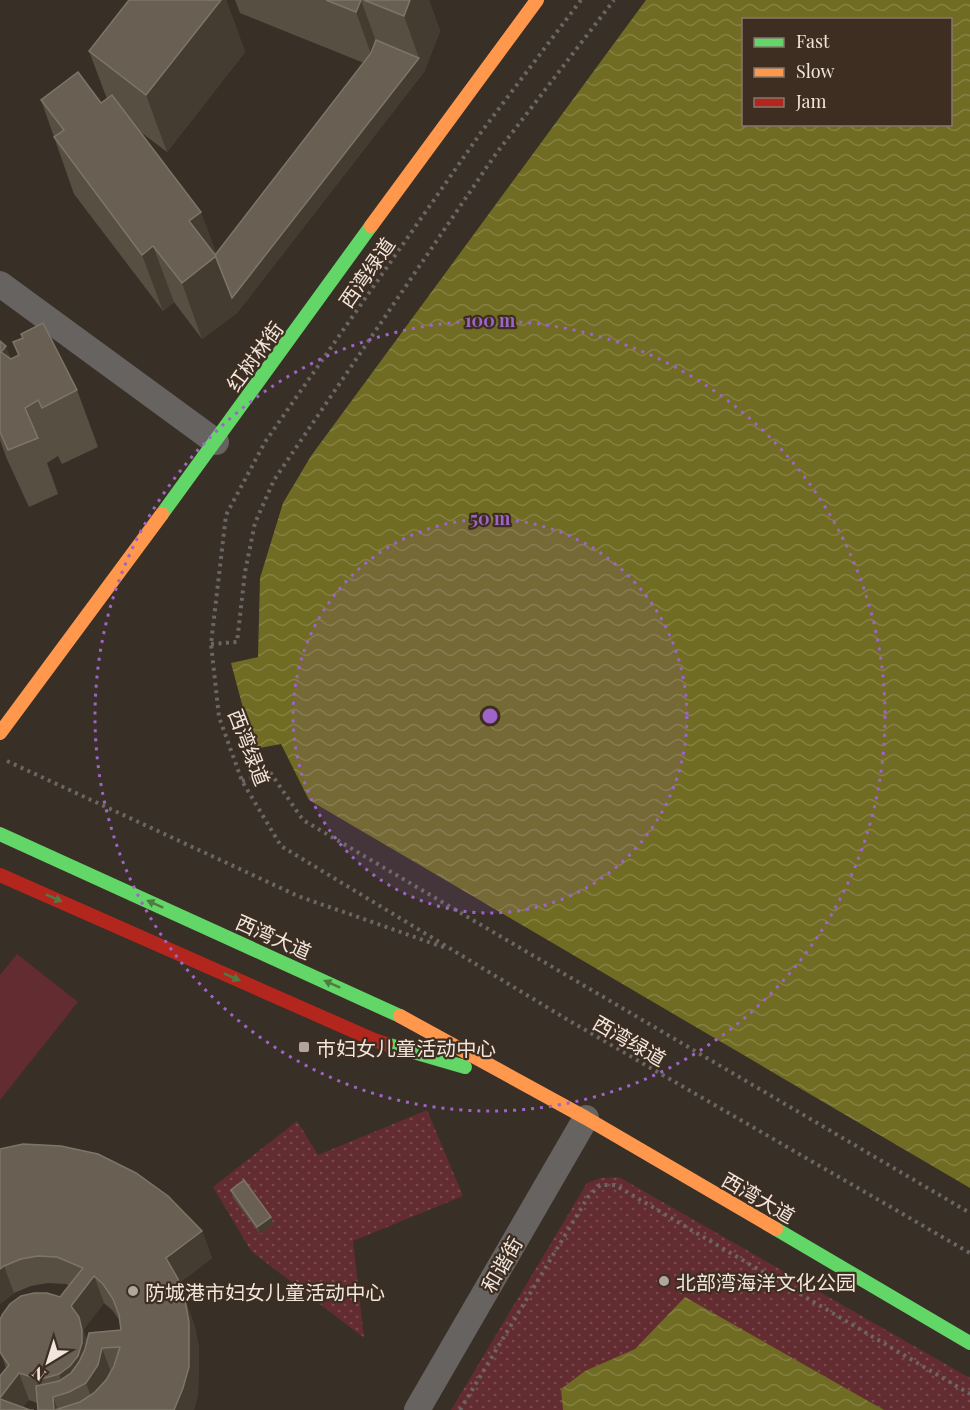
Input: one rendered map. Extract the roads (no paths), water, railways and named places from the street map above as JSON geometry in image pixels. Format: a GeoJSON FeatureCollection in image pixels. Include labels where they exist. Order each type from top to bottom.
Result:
{"type":"FeatureCollection","features":[{"type":"Feature","properties":{"kind":"main road","name":"红树林街"},"geometry":{"type":"LineString","coordinates":[[0,733],[216,442],[537,0]]}},
{"type":"Feature","properties":{"kind":"main road","name":"西湾大道"},"geometry":{"type":"LineString","coordinates":[[0,834],[386,1008],[586,1118],[970,1343]]}},
{"type":"Feature","properties":{"kind":"main road","name":"西湾大道"},"geometry":{"type":"LineString","coordinates":[[0,875],[374,1040],[527,1086]]}},
{"type":"Feature","properties":{"kind":"street"},"geometry":{"type":"LineString","coordinates":[[0,284],[216,442]]}},
{"type":"Feature","properties":{"kind":"street","name":"和谐街"},"geometry":{"type":"LineString","coordinates":[[417,1410],[586,1118]]}},
{"type":"Feature","properties":{"kind":"water"},"geometry":{"type":"Polygon","coordinates":[[[646,0],[970,0],[970,1188],[309,800],[281,744],[254,749],[231,663],[258,657],[260,578],[283,503],[311,456],[646,0]]]}},
{"type":"Feature","properties":{"kind":"water"},"geometry":{"type":"Polygon","coordinates":[[[685,1297],[884,1410],[563,1410],[561,1389],[585,1371],[635,1349],[685,1297]]]}},
{"type":"Feature","properties":{"kind":"place","name":"巿妇女儿童活动中心"},"geometry":{"type":"Point","coordinates":[304,1047]}},
{"type":"Feature","properties":{"kind":"place","name":"北部湾海洋文化公园"},"geometry":{"type":"Point","coordinates":[664,1281]}},
{"type":"Feature","properties":{"kind":"place","name":"防城港市妇女儿童活动中心"},"geometry":{"type":"Point","coordinates":[133,1291]}}]}
